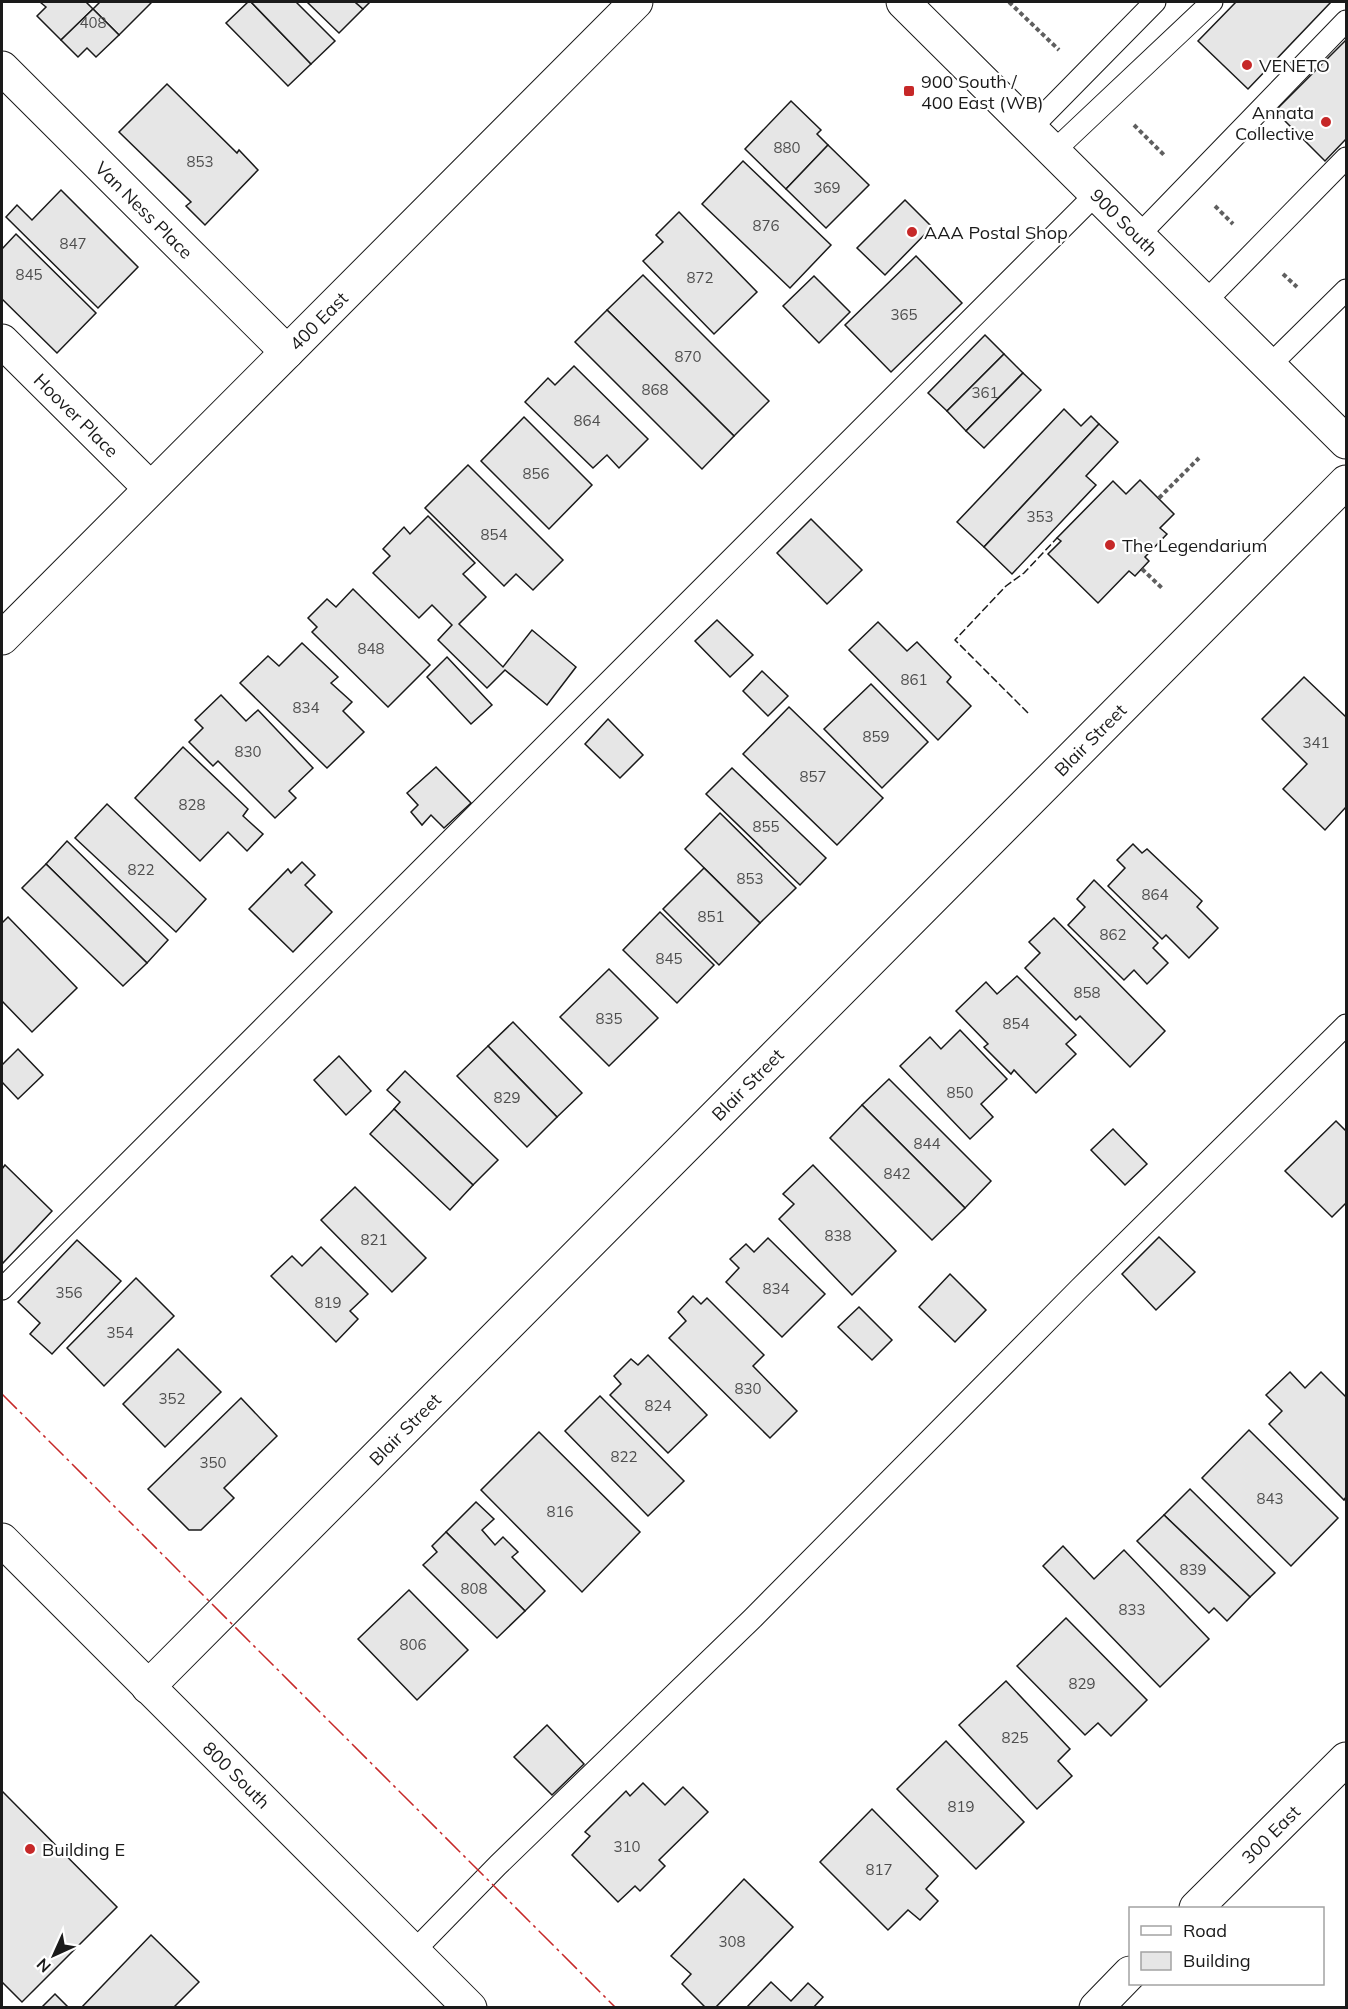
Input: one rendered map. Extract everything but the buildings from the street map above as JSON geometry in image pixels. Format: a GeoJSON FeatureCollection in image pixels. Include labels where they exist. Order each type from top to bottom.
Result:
{"type":"FeatureCollection","features":[{"type":"Feature","properties":{"kind":"street","name":"400 East"},"geometry":{"type":"LineString","coordinates":[[2,638],[636,2]]}},
{"type":"Feature","properties":{"kind":"street","name":"900 South"},"geometry":{"type":"LineString","coordinates":[[903,2],[1347,442]]}},
{"type":"Feature","properties":{"kind":"street","name":"Van Ness Place"},"geometry":{"type":"LineString","coordinates":[[2,68],[286,352]]}},
{"type":"Feature","properties":{"kind":"street","name":"Hoover Place"},"geometry":{"type":"LineString","coordinates":[[2,341],[150,488]]}},
{"type":"Feature","properties":{"kind":"street","name":"Blair Street"},"geometry":{"type":"LineString","coordinates":[[148,1687],[1347,482]]}},
{"type":"Feature","properties":{"kind":"street","name":"800 South"},"geometry":{"type":"LineString","coordinates":[[2,1540],[470,2007]]}},
{"type":"Feature","properties":{"kind":"street","name":"300 East"},"geometry":{"type":"LineString","coordinates":[[1197,1907],[1347,1759]]}},
{"type":"Feature","properties":{"kind":"street"},"geometry":{"type":"LineString","coordinates":[[1096,2007],[1129,1975]]}},
{"type":"Feature","properties":{"kind":"lane"},"geometry":{"type":"LineString","coordinates":[[1032,128],[1155,2]]}},
{"type":"Feature","properties":{"kind":"lane"},"geometry":{"type":"LineString","coordinates":[[1054,151],[1212,2]]}},
{"type":"Feature","properties":{"kind":"lane"},"geometry":{"type":"LineString","coordinates":[[1139,235],[1347,21]]}},
{"type":"Feature","properties":{"kind":"lane"},"geometry":{"type":"LineString","coordinates":[[1206,301],[1347,158]]}},
{"type":"Feature","properties":{"kind":"lane"},"geometry":{"type":"LineString","coordinates":[[2,1289],[1097,193]]}},
{"type":"Feature","properties":{"kind":"lane"},"geometry":{"type":"LineString","coordinates":[[1270,365],[1347,290]]}},
{"type":"Feature","properties":{"kind":"lane"},"geometry":{"type":"LineString","coordinates":[[414,1951],[498,1865],[753,1618],[1080,1288],[1347,1025]]}},
{"type":"Feature","properties":{"kind":"path"},"geometry":{"type":"LineString","coordinates":[[1159,498],[1199,458]]}},
{"type":"Feature","properties":{"kind":"path"},"geometry":{"type":"LineString","coordinates":[[1142,569],[1163,589]]}},
{"type":"Feature","properties":{"kind":"fence"},"geometry":{"type":"LineString","coordinates":[[1028,713],[955,640],[1006,586],[1024,573],[1057,538]]}},
{"type":"Feature","properties":{"kind":"power"},"geometry":{"type":"LineString","coordinates":[[2,1394],[616,2008]]}},
{"type":"Feature","properties":{"kind":"place","name":"VENETO"},"geometry":{"type":"Point","coordinates":[1247,65]}},
{"type":"Feature","properties":{"kind":"place","name":"900 South / 400 East (WB)"},"geometry":{"type":"Point","coordinates":[909,91]}},
{"type":"Feature","properties":{"kind":"place","name":"Annata Collective"},"geometry":{"type":"Point","coordinates":[1326,122]}},
{"type":"Feature","properties":{"kind":"place","name":"AAA Postal Shop"},"geometry":{"type":"Point","coordinates":[912,232]}},
{"type":"Feature","properties":{"kind":"place","name":"The Legendarium"},"geometry":{"type":"Point","coordinates":[1110,545]}},
{"type":"Feature","properties":{"kind":"place","name":"Building E"},"geometry":{"type":"Point","coordinates":[30,1849]}}]}
